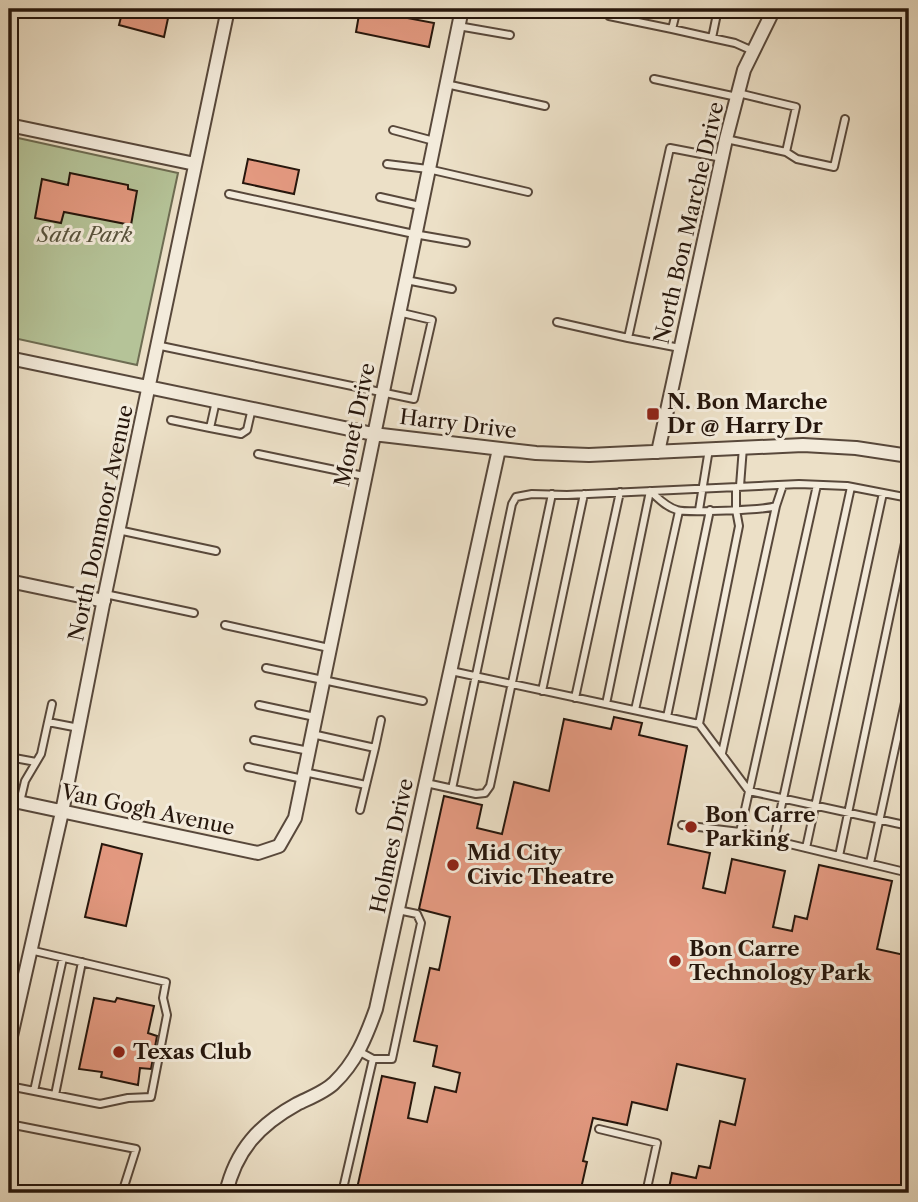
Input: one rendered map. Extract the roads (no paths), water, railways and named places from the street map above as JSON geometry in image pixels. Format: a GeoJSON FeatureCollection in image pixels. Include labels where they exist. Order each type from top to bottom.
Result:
{"type":"FeatureCollection","features":[{"type":"Feature","properties":{"kind":"street","name":"North Donmoor Avenue"},"geometry":{"type":"LineString","coordinates":[[9,1045],[62,812],[156,345],[228,9]]}},
{"type":"Feature","properties":{"kind":"street","name":"Monet Drive"},"geometry":{"type":"LineString","coordinates":[[279,846],[295,818],[461,9]]}},
{"type":"Feature","properties":{"kind":"street","name":"North Bon Marche Drive"},"geometry":{"type":"LineString","coordinates":[[658,453],[726,139],[744,70],[774,9]]}},
{"type":"Feature","properties":{"kind":"street"},"geometry":{"type":"LineString","coordinates":[[9,125],[195,164]]}},
{"type":"Feature","properties":{"kind":"street","name":"Harry Drive"},"geometry":{"type":"LineString","coordinates":[[9,358],[373,433],[499,449],[589,455],[743,447],[834,446],[909,456]]}},
{"type":"Feature","properties":{"kind":"street","name":"Holmes Drive"},"geometry":{"type":"LineString","coordinates":[[226,1193],[230,1174],[251,1137],[283,1112],[333,1085],[360,1052],[376,1009],[499,449]]}},
{"type":"Feature","properties":{"kind":"street"},"geometry":{"type":"LineString","coordinates":[[9,581],[104,597]]}},
{"type":"Feature","properties":{"kind":"street","name":"Van Gogh Avenue"},"geometry":{"type":"LineString","coordinates":[[14,802],[258,853],[279,846]]}},
{"type":"Feature","properties":{"kind":"lane"},"geometry":{"type":"LineString","coordinates":[[672,29],[677,9]]}},
{"type":"Feature","properties":{"kind":"lane"},"geometry":{"type":"LineString","coordinates":[[712,38],[718,9]]}},
{"type":"Feature","properties":{"kind":"lane"},"geometry":{"type":"LineString","coordinates":[[610,16],[735,43],[753,51]]}},
{"type":"Feature","properties":{"kind":"lane"},"geometry":{"type":"LineString","coordinates":[[458,26],[510,35]]}},
{"type":"Feature","properties":{"kind":"lane"},"geometry":{"type":"LineString","coordinates":[[654,79],[796,107],[786,152]]}},
{"type":"Feature","properties":{"kind":"lane"},"geometry":{"type":"LineString","coordinates":[[446,84],[545,106]]}},
{"type":"Feature","properties":{"kind":"lane"},"geometry":{"type":"LineString","coordinates":[[726,139],[786,152],[797,159],[834,167],[845,119]]}},
{"type":"Feature","properties":{"kind":"lane"},"geometry":{"type":"LineString","coordinates":[[393,130],[434,141]]}},
{"type":"Feature","properties":{"kind":"lane"},"geometry":{"type":"LineString","coordinates":[[628,338],[670,148],[722,158]]}},
{"type":"Feature","properties":{"kind":"lane"},"geometry":{"type":"LineString","coordinates":[[387,164],[428,169],[528,192]]}},
{"type":"Feature","properties":{"kind":"lane"},"geometry":{"type":"LineString","coordinates":[[229,194],[466,243]]}},
{"type":"Feature","properties":{"kind":"lane"},"geometry":{"type":"LineString","coordinates":[[380,197],[420,206]]}},
{"type":"Feature","properties":{"kind":"lane"},"geometry":{"type":"LineString","coordinates":[[405,279],[452,289]]}},
{"type":"Feature","properties":{"kind":"lane"},"geometry":{"type":"LineString","coordinates":[[156,345],[414,399],[432,320],[398,312]]}},
{"type":"Feature","properties":{"kind":"lane"},"geometry":{"type":"LineString","coordinates":[[557,322],[680,348]]}},
{"type":"Feature","properties":{"kind":"lane"},"geometry":{"type":"LineString","coordinates":[[210,428],[216,401]]}},
{"type":"Feature","properties":{"kind":"lane"},"geometry":{"type":"LineString","coordinates":[[171,420],[241,434],[247,430],[252,408]]}},
{"type":"Feature","properties":{"kind":"lane"},"geometry":{"type":"LineString","coordinates":[[699,724],[739,526],[736,510],[743,447]]}},
{"type":"Feature","properties":{"kind":"lane"},"geometry":{"type":"LineString","coordinates":[[699,510],[709,449]]}},
{"type":"Feature","properties":{"kind":"lane"},"geometry":{"type":"LineString","coordinates":[[258,454],[364,476]]}},
{"type":"Feature","properties":{"kind":"lane"},"geometry":{"type":"LineString","coordinates":[[722,754],[776,506],[783,485]]}},
{"type":"Feature","properties":{"kind":"lane"},"geometry":{"type":"LineString","coordinates":[[740,832],[817,485]]}},
{"type":"Feature","properties":{"kind":"lane"},"geometry":{"type":"LineString","coordinates":[[452,789],[512,504],[516,496],[817,485],[851,487],[909,498]]}},
{"type":"Feature","properties":{"kind":"lane"},"geometry":{"type":"LineString","coordinates":[[774,840],[851,487]]}},
{"type":"Feature","properties":{"kind":"lane"},"geometry":{"type":"LineString","coordinates":[[650,491],[663,503],[678,511],[776,506]]}},
{"type":"Feature","properties":{"kind":"lane"},"geometry":{"type":"LineString","coordinates":[[606,704],[650,491]]}},
{"type":"Feature","properties":{"kind":"lane"},"geometry":{"type":"LineString","coordinates":[[575,698],[620,492]]}},
{"type":"Feature","properties":{"kind":"lane"},"geometry":{"type":"LineString","coordinates":[[806,848],[883,493]]}},
{"type":"Feature","properties":{"kind":"lane"},"geometry":{"type":"LineString","coordinates":[[426,783],[476,794],[485,793],[490,786],[552,494]]}},
{"type":"Feature","properties":{"kind":"lane"},"geometry":{"type":"LineString","coordinates":[[542,691],[584,494]]}},
{"type":"Feature","properties":{"kind":"lane"},"geometry":{"type":"LineString","coordinates":[[667,717],[710,510]]}},
{"type":"Feature","properties":{"kind":"lane"},"geometry":{"type":"LineString","coordinates":[[635,710],[678,511]]}},
{"type":"Feature","properties":{"kind":"lane"},"geometry":{"type":"LineString","coordinates":[[838,856],[909,524]]}},
{"type":"Feature","properties":{"kind":"lane"},"geometry":{"type":"LineString","coordinates":[[118,530],[216,551]]}},
{"type":"Feature","properties":{"kind":"lane"},"geometry":{"type":"LineString","coordinates":[[104,597],[194,613]]}},
{"type":"Feature","properties":{"kind":"lane"},"geometry":{"type":"LineString","coordinates":[[225,625],[329,648]]}},
{"type":"Feature","properties":{"kind":"lane"},"geometry":{"type":"LineString","coordinates":[[266,668],[423,701]]}},
{"type":"Feature","properties":{"kind":"lane"},"geometry":{"type":"LineString","coordinates":[[451,671],[699,724],[749,791],[909,826]]}},
{"type":"Feature","properties":{"kind":"lane"},"geometry":{"type":"LineString","coordinates":[[870,863],[909,684]]}},
{"type":"Feature","properties":{"kind":"lane"},"geometry":{"type":"LineString","coordinates":[[14,802],[41,754],[52,704]]}},
{"type":"Feature","properties":{"kind":"lane"},"geometry":{"type":"LineString","coordinates":[[259,705],[315,717]]}},
{"type":"Feature","properties":{"kind":"lane"},"geometry":{"type":"LineString","coordinates":[[360,810],[381,720]]}},
{"type":"Feature","properties":{"kind":"lane"},"geometry":{"type":"LineString","coordinates":[[48,722],[79,728]]}},
{"type":"Feature","properties":{"kind":"lane"},"geometry":{"type":"LineString","coordinates":[[312,734],[374,748]]}},
{"type":"Feature","properties":{"kind":"lane"},"geometry":{"type":"LineString","coordinates":[[254,740],[309,751]]}},
{"type":"Feature","properties":{"kind":"lane"},"geometry":{"type":"LineString","coordinates":[[9,757],[36,762]]}},
{"type":"Feature","properties":{"kind":"lane"},"geometry":{"type":"LineString","coordinates":[[248,767],[366,785]]}},
{"type":"Feature","properties":{"kind":"lane"},"geometry":{"type":"LineString","coordinates":[[682,825],[740,832],[907,872],[909,854]]}},
{"type":"Feature","properties":{"kind":"lane"},"geometry":{"type":"LineString","coordinates":[[360,1052],[373,1059],[392,1059],[421,923],[417,914],[398,910]]}},
{"type":"Feature","properties":{"kind":"lane"},"geometry":{"type":"LineString","coordinates":[[9,1086],[100,1104],[128,1098],[151,1097],[167,1015],[163,998],[166,982],[30,950]]}},
{"type":"Feature","properties":{"kind":"lane"},"geometry":{"type":"LineString","coordinates":[[34,1091],[62,958]]}},
{"type":"Feature","properties":{"kind":"lane"},"geometry":{"type":"LineString","coordinates":[[55,1095],[82,962]]}},
{"type":"Feature","properties":{"kind":"lane"},"geometry":{"type":"LineString","coordinates":[[342,1193],[373,1059]]}},
{"type":"Feature","properties":{"kind":"lane"},"geometry":{"type":"LineString","coordinates":[[9,1124],[136,1149],[122,1193]]}},
{"type":"Feature","properties":{"kind":"lane"},"geometry":{"type":"LineString","coordinates":[[599,1129],[657,1143],[646,1193]]}},
{"type":"Feature","properties":{"kind":"place","name":"N. Bon Marche Dr @ Harry Dr"},"geometry":{"type":"Point","coordinates":[653,414]}},
{"type":"Feature","properties":{"kind":"place","name":"Bon Carre Parking"},"geometry":{"type":"Point","coordinates":[691,827]}},
{"type":"Feature","properties":{"kind":"place","name":"Mid City Civic Theatre"},"geometry":{"type":"Point","coordinates":[453,865]}},
{"type":"Feature","properties":{"kind":"place","name":"Bon Carre Technology Park"},"geometry":{"type":"Point","coordinates":[675,961]}},
{"type":"Feature","properties":{"kind":"place","name":"Texas Club"},"geometry":{"type":"Point","coordinates":[119,1052]}},
{"type":"Feature","properties":{"kind":"park label","name":"Sata Park"},"geometry":{"type":"Point","coordinates":[85,235]}}]}
